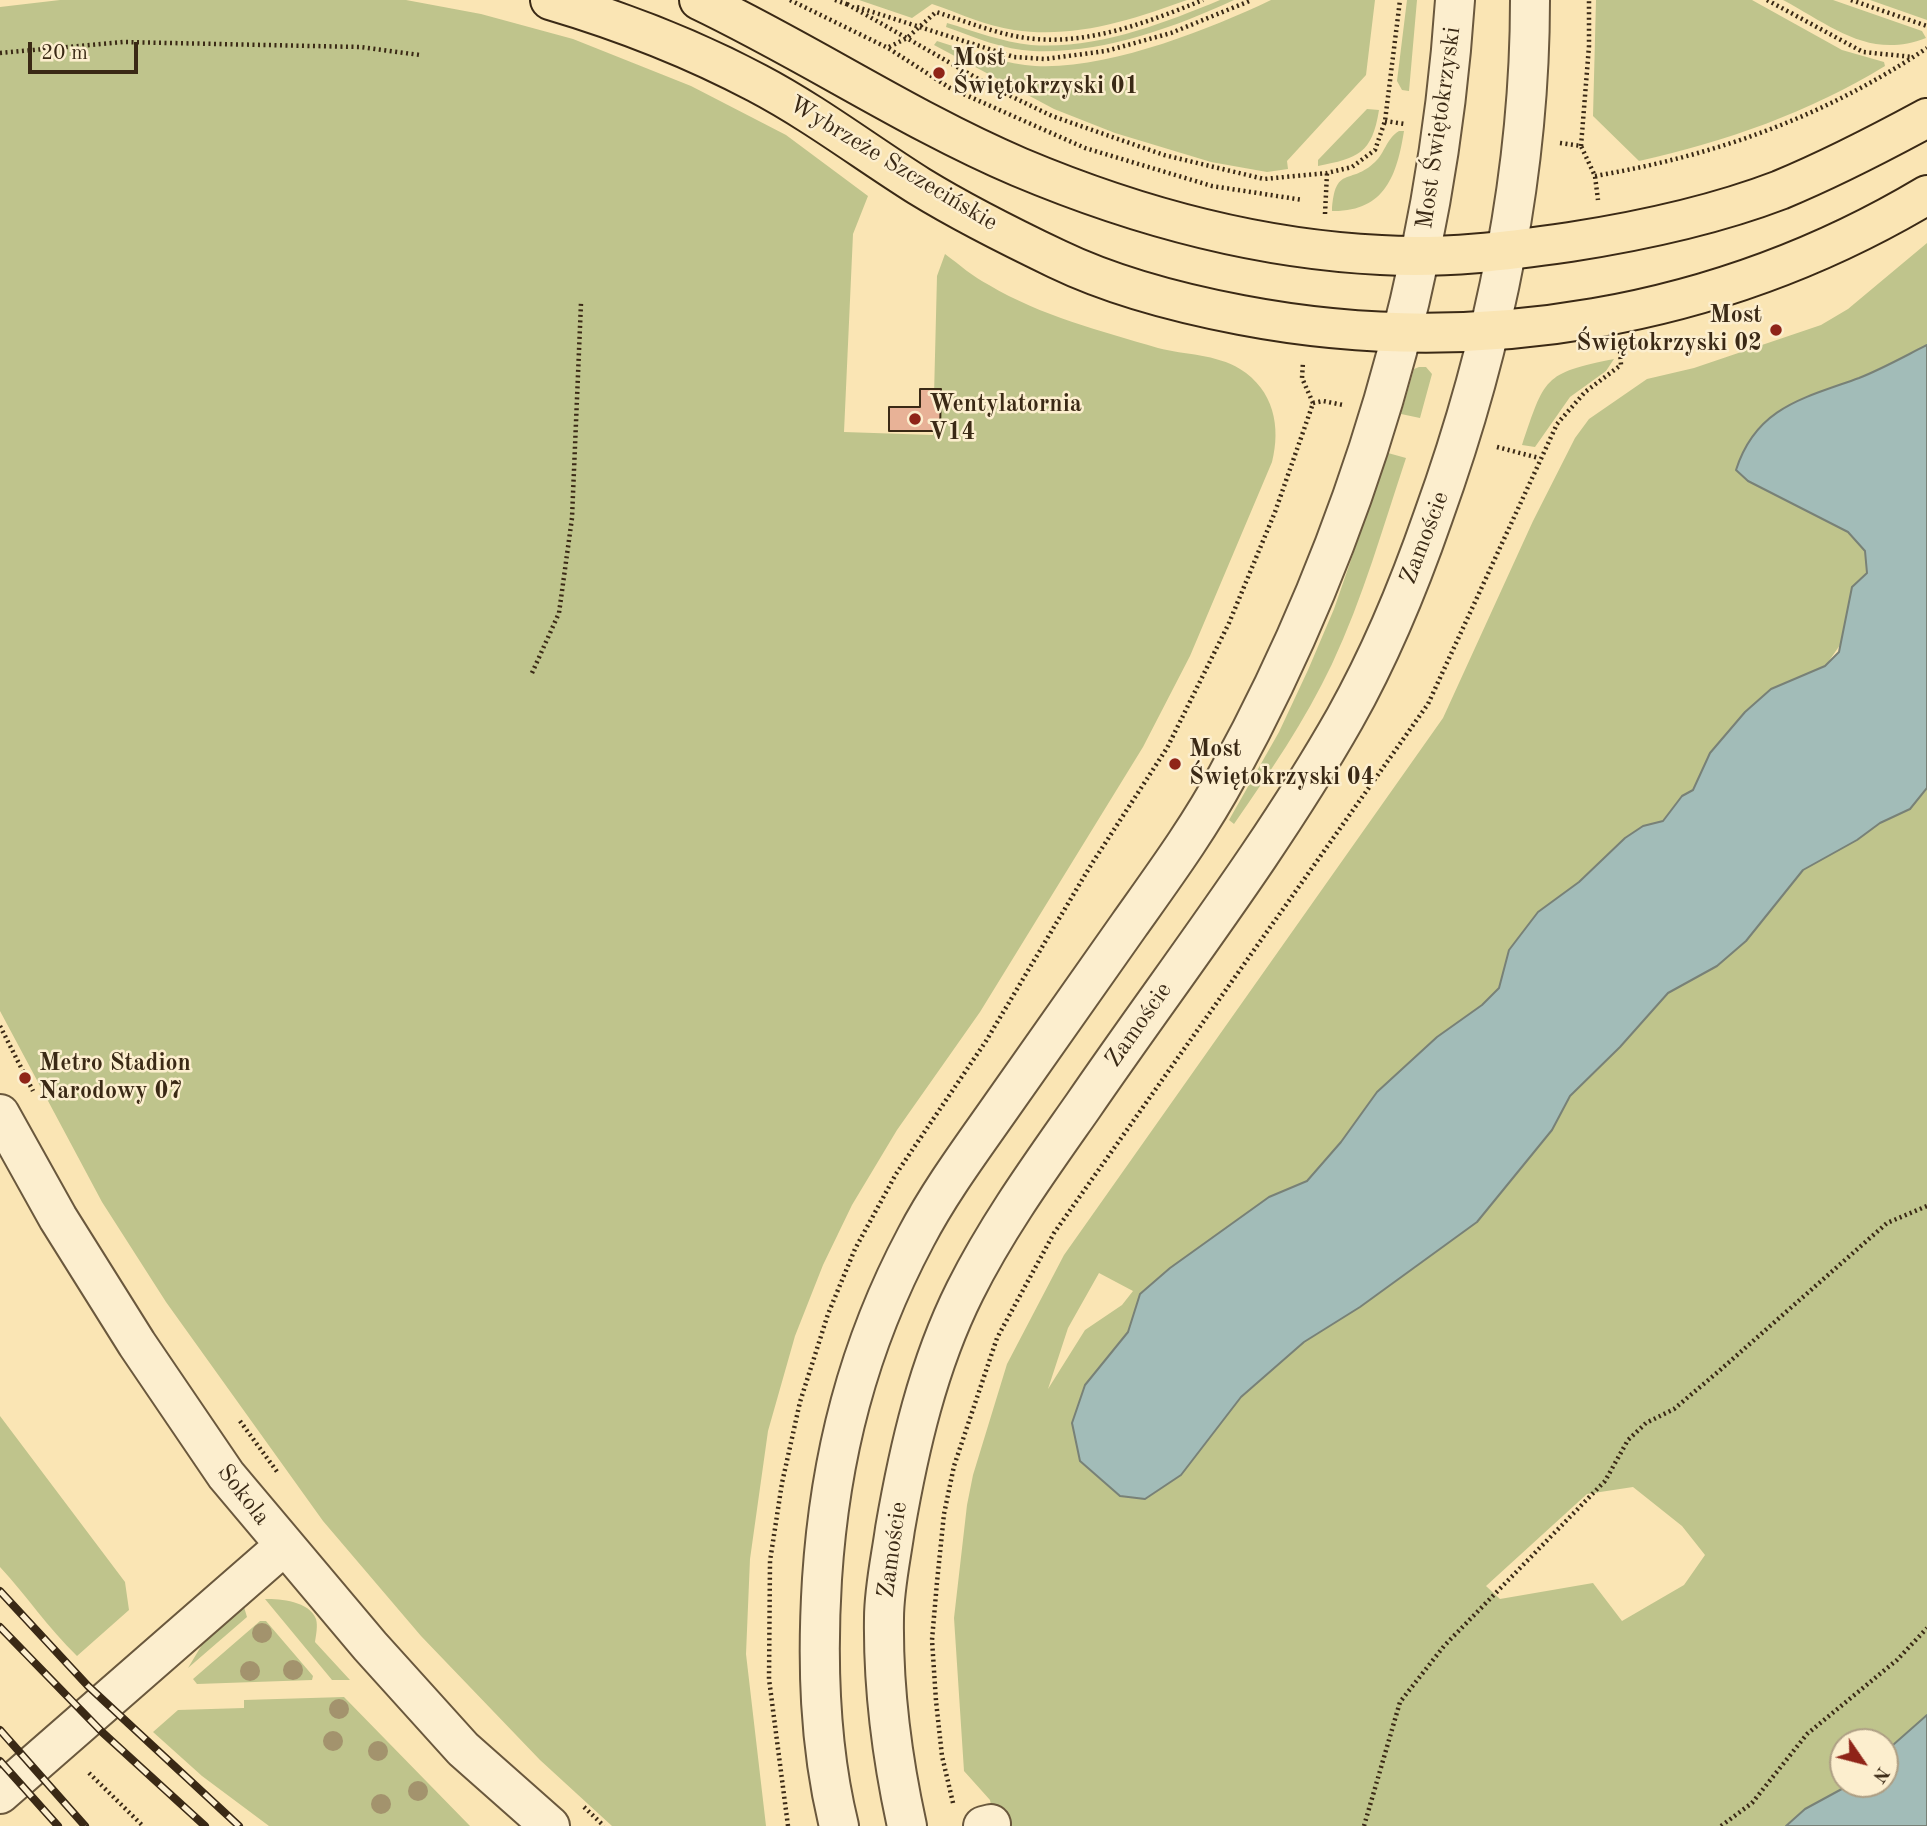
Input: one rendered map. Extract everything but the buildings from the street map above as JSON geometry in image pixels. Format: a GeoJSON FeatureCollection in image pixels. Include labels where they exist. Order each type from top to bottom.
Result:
{"type":"FeatureCollection","features":[{"type":"Feature","properties":{"kind":"main road","name":"Wybrzeże Szczecińskie"},"geometry":{"type":"LineString","coordinates":[[550,0],[609,18],[755,82],[820,119],[930,192],[1060,261],[1110,281],[1193,306],[1288,324],[1402,334],[1489,332],[1616,316],[1768,272],[1872,228],[1927,195]]}},
{"type":"Feature","properties":{"kind":"main road","name":"Wybrzeże Szczecińskie"},"geometry":{"type":"LineString","coordinates":[[699,0],[768,33],[929,122],[1016,165],[1105,201],[1206,229],[1279,243],[1379,255],[1421,256],[1506,251],[1661,227],[1777,191],[1856,157],[1927,118]]}},
{"type":"Feature","properties":{"kind":"street","name":"Most Świętokrzyski"},"geometry":{"type":"LineString","coordinates":[[1421,256],[1442,128],[1455,0]]}},
{"type":"Feature","properties":{"kind":"street"},"geometry":{"type":"LineString","coordinates":[[1506,251],[1525,139],[1530,0]]}},
{"type":"Feature","properties":{"kind":"street","name":"Zamoście"},"geometry":{"type":"LineString","coordinates":[[907,1826],[894,1765],[887,1697],[884,1614],[904,1476],[936,1359],[964,1292],[1011,1210],[1272,834],[1345,719],[1379,654],[1421,552],[1455,456],[1489,332],[1506,251]]}},
{"type":"Feature","properties":{"kind":"street"},"geometry":{"type":"LineString","coordinates":[[839,1826],[824,1746],[818,1647],[827,1507],[846,1408],[876,1324],[916,1236],[975,1143],[1160,881],[1226,779],[1284,665],[1335,547],[1380,415],[1421,256]]}},
{"type":"Feature","properties":{"kind":"street","name":"Sokola"},"geometry":{"type":"LineString","coordinates":[[0,1114],[58,1218],[137,1344],[226,1475],[284,1546],[463,1749],[564,1813]]}},
{"type":"Feature","properties":{"kind":"street"},"geometry":{"type":"LineString","coordinates":[[0,1794],[284,1546]]}},
{"type":"Feature","properties":{"kind":"path"},"geometry":{"type":"LineString","coordinates":[[790,0],[888,48],[950,88],[1085,148],[1212,186],[1303,201]]}},
{"type":"Feature","properties":{"kind":"path"},"geometry":{"type":"LineString","coordinates":[[835,0],[1014,57],[1045,59],[1106,51],[1171,33],[1252,0]]}},
{"type":"Feature","properties":{"kind":"path"},"geometry":{"type":"LineString","coordinates":[[888,48],[907,38],[936,12],[1006,34],[1036,39],[1068,39],[1099,34],[1203,0]]}},
{"type":"Feature","properties":{"kind":"path"},"geometry":{"type":"LineString","coordinates":[[847,4],[996,89],[1052,116],[1108,138],[1200,165],[1264,179],[1327,173],[1366,160],[1381,140],[1400,0]]}},
{"type":"Feature","properties":{"kind":"path"},"geometry":{"type":"LineString","coordinates":[[1589,0],[1589,46],[1581,146],[1595,176],[1597,194]]}},
{"type":"Feature","properties":{"kind":"path"},"geometry":{"type":"LineString","coordinates":[[1767,0],[1863,52],[1914,57]]}},
{"type":"Feature","properties":{"kind":"path"},"geometry":{"type":"LineString","coordinates":[[1851,0],[1927,26]]}},
{"type":"Feature","properties":{"kind":"path"},"geometry":{"type":"LineString","coordinates":[[0,53],[122,42],[360,47],[420,55]]}},
{"type":"Feature","properties":{"kind":"path"},"geometry":{"type":"LineString","coordinates":[[1595,176],[1697,156],[1805,117],[1927,48]]}},
{"type":"Feature","properties":{"kind":"path"},"geometry":{"type":"LineString","coordinates":[[1385,121],[1408,124]]}},
{"type":"Feature","properties":{"kind":"path"},"geometry":{"type":"LineString","coordinates":[[1555,142],[1581,146]]}},
{"type":"Feature","properties":{"kind":"path"},"geometry":{"type":"LineString","coordinates":[[1325,214],[1327,173]]}},
{"type":"Feature","properties":{"kind":"path"},"geometry":{"type":"LineString","coordinates":[[531,673],[559,613],[572,518],[582,303]]}},
{"type":"Feature","properties":{"kind":"path"},"geometry":{"type":"LineString","coordinates":[[977,1822],[942,1756],[932,1640],[944,1514],[954,1466],[997,1338],[1054,1233],[1428,704],[1453,656],[1539,458],[1569,408],[1621,365],[1620,353]]}},
{"type":"Feature","properties":{"kind":"path"},"geometry":{"type":"LineString","coordinates":[[1303,365],[1301,378],[1313,403],[1331,402]]}},
{"type":"Feature","properties":{"kind":"path"},"geometry":{"type":"LineString","coordinates":[[1515,452],[1539,458]]}},
{"type":"Feature","properties":{"kind":"path"},"geometry":{"type":"LineString","coordinates":[[0,1026],[34,1093]]}},
{"type":"Feature","properties":{"kind":"path"},"geometry":{"type":"LineString","coordinates":[[1364,1826],[1400,1702],[1444,1646],[1605,1481],[1628,1440],[1646,1423],[1674,1409],[1710,1379],[1887,1223],[1927,1206]]}},
{"type":"Feature","properties":{"kind":"path"},"geometry":{"type":"LineString","coordinates":[[232,1411],[280,1475]]}},
{"type":"Feature","properties":{"kind":"path"},"geometry":{"type":"LineString","coordinates":[[1721,1826],[1752,1803],[1807,1734],[1897,1660],[1927,1628]]}},
{"type":"Feature","properties":{"kind":"path"},"geometry":{"type":"LineString","coordinates":[[89,1773],[143,1826]]}},
{"type":"Feature","properties":{"kind":"path"},"geometry":{"type":"LineString","coordinates":[[564,1813],[604,1826]]}},
{"type":"Feature","properties":{"kind":"green space"},"geometry":{"type":"Polygon","coordinates":[[[60,0],[406,0],[481,14],[573,39],[691,86],[786,135],[868,196],[853,234],[844,432],[933,435],[937,276],[945,254],[983,282],[1029,306],[1158,348],[1231,364],[1261,387],[1272,410],[1276,436],[1272,462],[1190,656],[1143,747],[980,1012],[897,1130],[852,1205],[823,1265],[795,1336],[768,1431],[750,1559],[746,1654],[766,1826],[612,1826],[540,1760],[421,1636],[323,1521],[166,1302],[102,1202],[0,1011],[0,7],[60,0]]]}},
{"type":"Feature","properties":{"kind":"green space"},"geometry":{"type":"Polygon","coordinates":[[[859,0],[1187,0],[1102,26],[1036,32],[993,26],[932,4],[912,18],[859,0]]]}},
{"type":"Feature","properties":{"kind":"green space"},"geometry":{"type":"Polygon","coordinates":[[[1220,0],[1234,0],[1187,20],[1136,37],[1111,44],[1059,51],[1011,48],[946,27],[947,23],[1020,44],[1079,43],[1152,26],[1220,0]]]}},
{"type":"Feature","properties":{"kind":"green space"},"geometry":{"type":"Polygon","coordinates":[[[1271,0],[1375,0],[1366,75],[1287,161],[1288,169],[1267,172],[1211,162],[1115,133],[1054,109],[934,45],[937,41],[1025,65],[1085,63],[1117,57],[1184,37],[1271,0]]]}},
{"type":"Feature","properties":{"kind":"green space"},"geometry":{"type":"Polygon","coordinates":[[[1407,0],[1417,0],[1409,91],[1402,90],[1397,81],[1407,0]]]}},
{"type":"Feature","properties":{"kind":"green space"},"geometry":{"type":"Polygon","coordinates":[[[1596,0],[1752,0],[1842,50],[1884,62],[1885,66],[1827,98],[1766,124],[1703,145],[1639,161],[1593,116],[1596,0]]]}},
{"type":"Feature","properties":{"kind":"green space"},"geometry":{"type":"Polygon","coordinates":[[[1783,0],[1833,0],[1922,31],[1926,38],[1906,44],[1869,42],[1835,29],[1783,0]]]}},
{"type":"Feature","properties":{"kind":"green space"},"geometry":{"type":"Polygon","coordinates":[[[1870,0],[1927,0],[1927,20],[1870,0]]]}},
{"type":"Feature","properties":{"kind":"green space"},"geometry":{"type":"Polygon","coordinates":[[[1367,109],[1379,110],[1372,136],[1361,152],[1318,166],[1318,160],[1367,109]]]}},
{"type":"Feature","properties":{"kind":"green space"},"geometry":{"type":"Polygon","coordinates":[[[1399,131],[1404,131],[1401,147],[1392,176],[1385,188],[1365,205],[1350,210],[1332,211],[1336,187],[1340,181],[1375,162],[1399,131]]]}},
{"type":"Feature","properties":{"kind":"green space"},"geometry":{"type":"Polygon","coordinates":[[[1927,243],[1927,520],[1815,681],[1927,756],[1927,1747],[1899,1772],[1899,1728],[1829,1728],[1829,1798],[1870,1798],[1838,1826],[995,1826],[990,1800],[964,1771],[954,1618],[967,1505],[973,1475],[1007,1364],[1064,1255],[1443,718],[1533,521],[1575,438],[1589,419],[1647,379],[1694,368],[1821,325],[1848,309],[1927,243]],[[1099,1273],[1068,1328],[1048,1389],[1085,1330],[1122,1305],[1133,1291],[1099,1273]],[[1633,1487],[1587,1494],[1486,1586],[1500,1599],[1593,1583],[1622,1621],[1684,1585],[1705,1555],[1682,1526],[1633,1487]]]}},
{"type":"Feature","properties":{"kind":"green space"},"geometry":{"type":"Polygon","coordinates":[[[1614,359],[1606,371],[1570,397],[1535,447],[1522,445],[1536,405],[1550,382],[1573,369],[1614,359]]]}},
{"type":"Feature","properties":{"kind":"green space"},"geometry":{"type":"Polygon","coordinates":[[[1426,367],[1432,374],[1420,418],[1401,414],[1414,369],[1426,367]]]}},
{"type":"Feature","properties":{"kind":"green space"},"geometry":{"type":"Polygon","coordinates":[[[1388,453],[1406,458],[1343,639],[1299,726],[1234,824],[1229,820],[1279,732],[1334,609],[1388,453]]]}},
{"type":"Feature","properties":{"kind":"green space"},"geometry":{"type":"Polygon","coordinates":[[[0,1416],[125,1582],[129,1610],[77,1656],[0,1567],[0,1416]]]}},
{"type":"Feature","properties":{"kind":"green space"},"geometry":{"type":"Polygon","coordinates":[[[265,1599],[294,1602],[307,1608],[316,1619],[315,1642],[350,1680],[332,1680],[265,1599]]]}},
{"type":"Feature","properties":{"kind":"green space"},"geometry":{"type":"Polygon","coordinates":[[[244,1607],[247,1617],[188,1668],[203,1643],[244,1607]]]}},
{"type":"Feature","properties":{"kind":"green space"},"geometry":{"type":"Polygon","coordinates":[[[260,1621],[266,1621],[313,1676],[312,1680],[197,1684],[193,1679],[260,1621]]]}},
{"type":"Feature","properties":{"kind":"green space"},"geometry":{"type":"Polygon","coordinates":[[[344,1697],[470,1826],[269,1826],[202,1776],[153,1732],[178,1710],[244,1708],[244,1700],[344,1697]]]}},
{"type":"Feature","properties":{"kind":"water"},"geometry":{"type":"Polygon","coordinates":[[[1927,345],[1927,788],[1910,809],[1880,823],[1857,840],[1803,870],[1746,941],[1717,966],[1668,993],[1620,1047],[1570,1096],[1552,1130],[1477,1222],[1360,1307],[1304,1342],[1241,1397],[1181,1475],[1145,1499],[1120,1496],[1080,1461],[1072,1423],[1085,1385],[1128,1332],[1140,1294],[1170,1268],[1269,1197],[1307,1181],[1341,1142],[1377,1092],[1437,1037],[1482,1005],[1499,988],[1509,950],[1538,912],[1579,882],[1625,838],[1643,826],[1663,821],[1682,796],[1693,790],[1710,753],[1745,712],[1771,689],[1825,666],[1839,652],[1852,587],[1867,573],[1865,551],[1848,532],[1748,481],[1736,470],[1756,432],[1769,418],[1784,408],[1868,374],[1927,345]]]}},
{"type":"Feature","properties":{"kind":"water"},"geometry":{"type":"Polygon","coordinates":[[[1927,1715],[1927,1826],[1786,1826],[1805,1809],[1829,1796],[1899,1798],[1899,1740],[1927,1715]]]}},
{"type":"Feature","properties":{"kind":"railway"},"geometry":{"type":"LineString","coordinates":[[0,1591],[88,1686],[239,1826]]}},
{"type":"Feature","properties":{"kind":"railway"},"geometry":{"type":"LineString","coordinates":[[0,1627],[102,1732],[205,1826]]}},
{"type":"Feature","properties":{"kind":"railway"},"geometry":{"type":"LineString","coordinates":[[0,1730],[85,1826]]}},
{"type":"Feature","properties":{"kind":"railway"},"geometry":{"type":"LineString","coordinates":[[0,1761],[58,1826]]}},
{"type":"Feature","properties":{"kind":"place","name":"Most Świętokrzyski 01"},"geometry":{"type":"Point","coordinates":[939,73]}},
{"type":"Feature","properties":{"kind":"place","name":"Most Świętokrzyski 02"},"geometry":{"type":"Point","coordinates":[1776,330]}},
{"type":"Feature","properties":{"kind":"place","name":"Wentylatornia V14"},"geometry":{"type":"Point","coordinates":[915,419]}},
{"type":"Feature","properties":{"kind":"place","name":"Most Świętokrzyski 04"},"geometry":{"type":"Point","coordinates":[1175,764]}},
{"type":"Feature","properties":{"kind":"place","name":"Metro Stadion Narodowy 07"},"geometry":{"type":"Point","coordinates":[25,1078]}}]}
